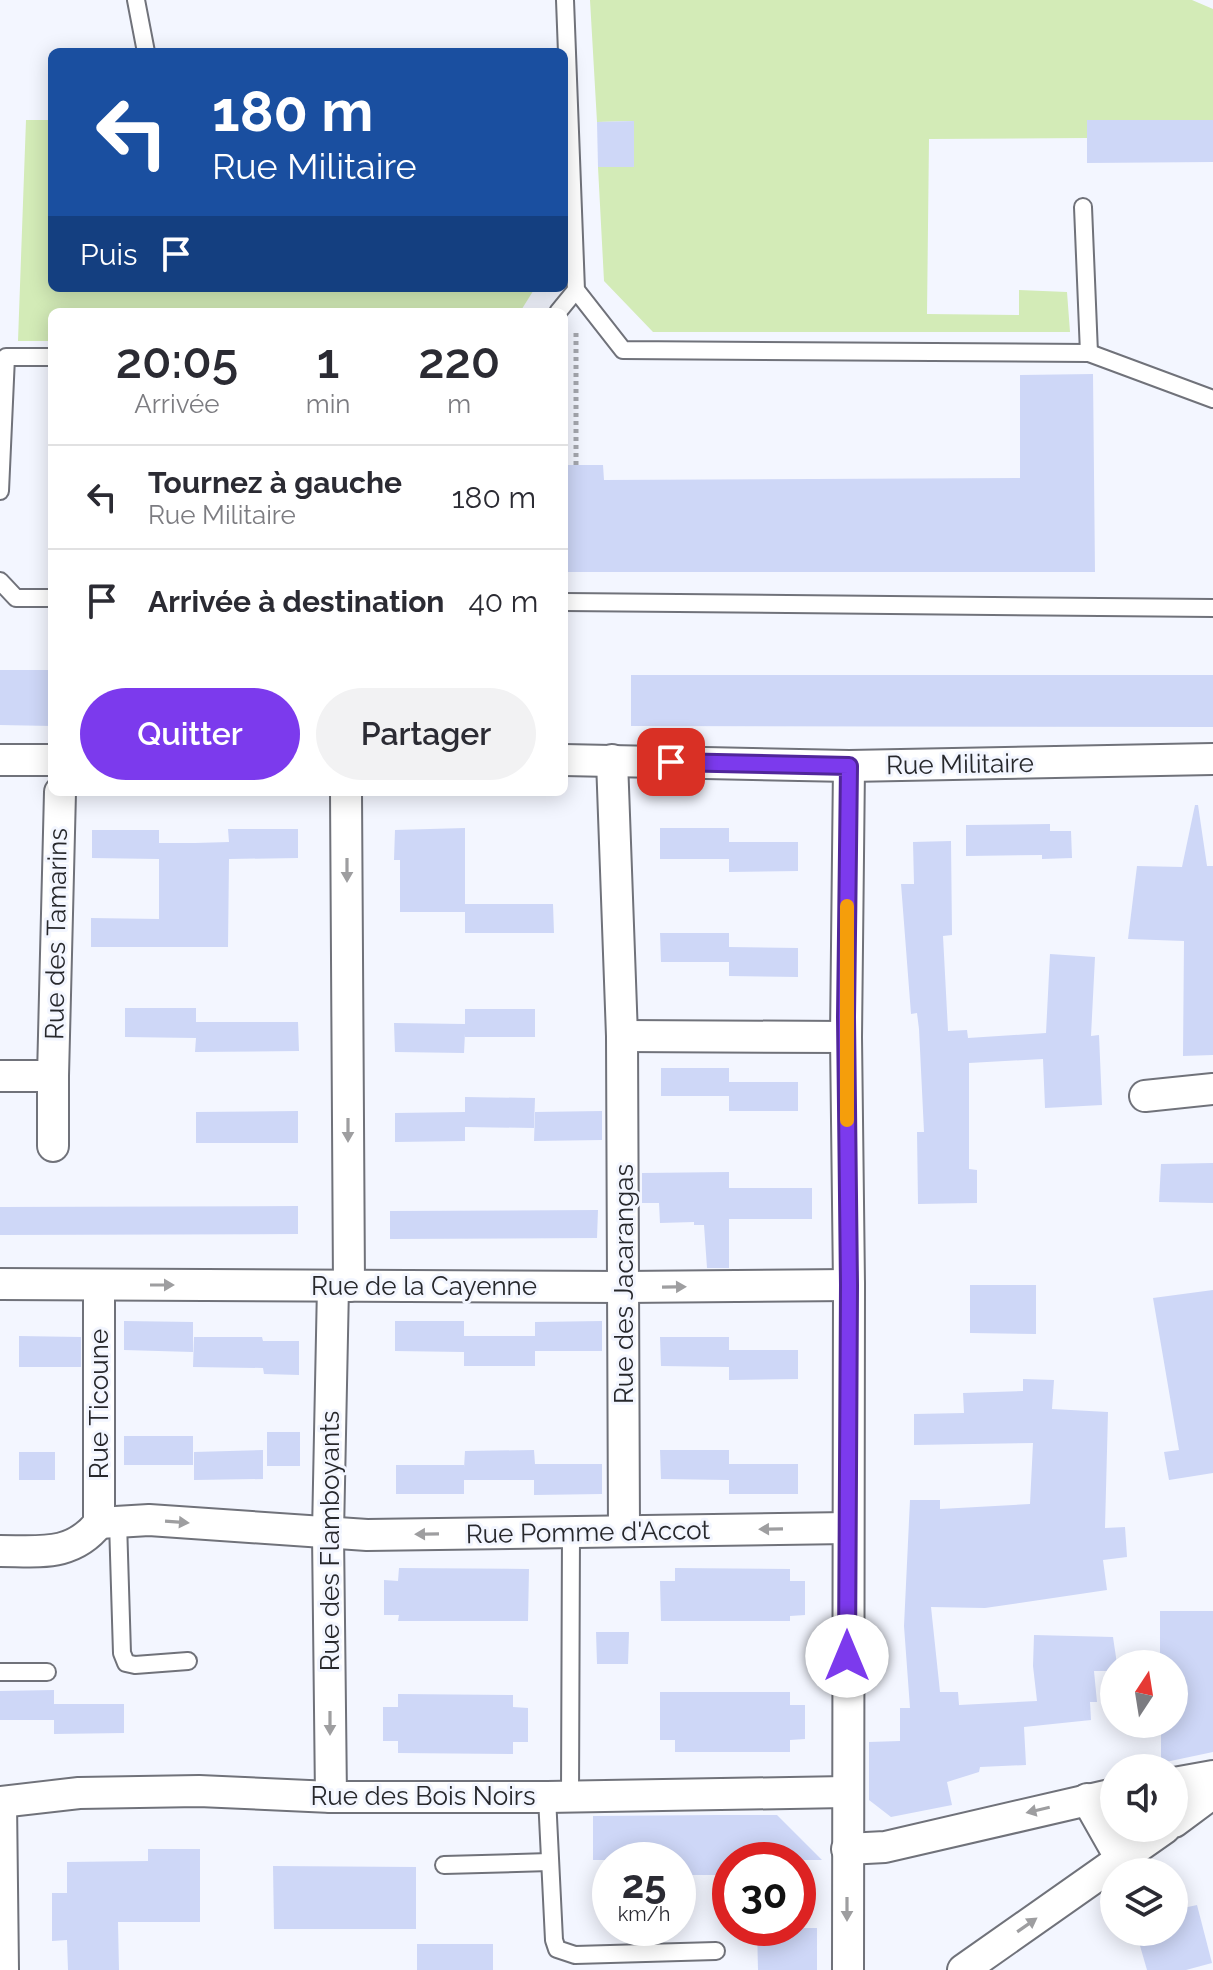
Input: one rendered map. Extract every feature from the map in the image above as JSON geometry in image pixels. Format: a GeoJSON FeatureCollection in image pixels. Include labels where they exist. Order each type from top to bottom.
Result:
{"type":"FeatureCollection","features":[{"type":"Feature","properties":{"kind":"street","name":"Rue Militaire"},"geometry":{"type":"LineString","coordinates":[[568,760],[849,766],[1213,759]]}},
{"type":"Feature","properties":{"kind":"street"},"geometry":{"type":"LineString","coordinates":[[0,760],[48,760]]}},
{"type":"Feature","properties":{"kind":"street","name":"Rue des Jacarangas"},"geometry":{"type":"LineString","coordinates":[[612,760],[622,1036],[624,1531]]}},
{"type":"Feature","properties":{"kind":"street"},"geometry":{"type":"LineString","coordinates":[[848,1970],[849,1285],[846,1037],[849,766]]}},
{"type":"Feature","properties":{"kind":"street","name":"Rue des Tamarins"},"geometry":{"type":"LineString","coordinates":[[53,1146],[60,796]]}},
{"type":"Feature","properties":{"kind":"street","name":"Rue des Flamboyants"},"geometry":{"type":"LineString","coordinates":[[331,1797],[328,1533],[341,1286],[346,796]]}},
{"type":"Feature","properties":{"kind":"street"},"geometry":{"type":"LineString","coordinates":[[622,1036],[846,1037]]}},
{"type":"Feature","properties":{"kind":"street","name":"Rue des Tamarins"},"geometry":{"type":"LineString","coordinates":[[0,1076],[53,1076]]}},
{"type":"Feature","properties":{"kind":"street"},"geometry":{"type":"LineString","coordinates":[[1145,1096],[1213,1089]]}},
{"type":"Feature","properties":{"kind":"street","name":"Rue de la Cayenne"},"geometry":{"type":"LineString","coordinates":[[0,1284],[849,1285]]}},
{"type":"Feature","properties":{"kind":"street","name":"Rue Ticoune"},"geometry":{"type":"LineString","coordinates":[[99,1285],[108,1522]]}},
{"type":"Feature","properties":{"kind":"street"},"geometry":{"type":"LineString","coordinates":[[0,1551],[70,1548],[108,1522],[149,1520],[328,1533]]}},
{"type":"Feature","properties":{"kind":"street","name":"Rue Pomme d'Accot"},"geometry":{"type":"LineString","coordinates":[[328,1533],[848,1528]]}},
{"type":"Feature","properties":{"kind":"street"},"geometry":{"type":"LineString","coordinates":[[1188,1780],[1213,1776]]}},
{"type":"Feature","properties":{"kind":"street","name":"Rue des Bois Noirs"},"geometry":{"type":"LineString","coordinates":[[0,1802],[79,1793],[199,1791],[331,1797],[846,1792]]}},
{"type":"Feature","properties":{"kind":"street"},"geometry":{"type":"LineString","coordinates":[[1188,1812],[1213,1793]]}},
{"type":"Feature","properties":{"kind":"street"},"geometry":{"type":"LineString","coordinates":[[847,1849],[885,1847],[1100,1796]]}},
{"type":"Feature","properties":{"kind":"street"},"geometry":{"type":"LineString","coordinates":[[0,1802],[3,1970]]}},
{"type":"Feature","properties":{"kind":"street"},"geometry":{"type":"LineString","coordinates":[[1122,1858],[1145,1842]]}},
{"type":"Feature","properties":{"kind":"street"},"geometry":{"type":"LineString","coordinates":[[963,1970],[1100,1874]]}},
{"type":"Feature","properties":{"kind":"lane"},"geometry":{"type":"LineString","coordinates":[[136,0],[145,48]]}},
{"type":"Feature","properties":{"kind":"lane"},"geometry":{"type":"LineString","coordinates":[[565,0],[567,48]]}},
{"type":"Feature","properties":{"kind":"lane"},"geometry":{"type":"LineString","coordinates":[[568,79],[576,290],[623,350],[1089,353],[1213,399]]}},
{"type":"Feature","properties":{"kind":"lane"},"geometry":{"type":"LineString","coordinates":[[1083,207],[1089,353]]}},
{"type":"Feature","properties":{"kind":"lane"},"geometry":{"type":"LineString","coordinates":[[561,308],[576,290]]}},
{"type":"Feature","properties":{"kind":"lane"},"geometry":{"type":"LineString","coordinates":[[0,491],[6,357],[48,357]]}},
{"type":"Feature","properties":{"kind":"lane"},"geometry":{"type":"LineString","coordinates":[[0,581],[16,598],[48,598]]}},
{"type":"Feature","properties":{"kind":"lane"},"geometry":{"type":"LineString","coordinates":[[568,602],[1213,608]]}},
{"type":"Feature","properties":{"kind":"lane"},"geometry":{"type":"LineString","coordinates":[[108,1522],[122,1653],[126,1663],[188,1661]]}},
{"type":"Feature","properties":{"kind":"lane"},"geometry":{"type":"LineString","coordinates":[[571,1532],[559,1796],[550,1862],[557,1949],[575,1955],[716,1951]]}},
{"type":"Feature","properties":{"kind":"lane"},"geometry":{"type":"LineString","coordinates":[[0,1672],[47,1672]]}},
{"type":"Feature","properties":{"kind":"lane"},"geometry":{"type":"LineString","coordinates":[[444,1865],[550,1862]]}},
{"type":"Feature","properties":{"kind":"path"},"geometry":{"type":"LineString","coordinates":[[576,290],[576,465]]}},
{"type":"Feature","properties":{"kind":"green space"},"geometry":{"type":"Polygon","coordinates":[[[590,0],[1192,0],[1213,9],[1213,120],[1087,138],[929,139],[927,314],[1019,315],[1019,290],[1067,292],[1070,332],[653,332],[604,281],[598,167],[634,167],[633,121],[597,122],[590,0]]]}},
{"type":"Feature","properties":{"kind":"green space"},"geometry":{"type":"Polygon","coordinates":[[[26,120],[48,120],[48,292],[532,292],[522,308],[48,308],[48,341],[18,341],[26,120]]]}},
{"type":"Feature","properties":{"kind":"building"},"geometry":{"type":"Polygon","coordinates":[[[1087,120],[1213,120],[1213,162],[1087,163],[1087,120]]]}},
{"type":"Feature","properties":{"kind":"building"},"geometry":{"type":"Polygon","coordinates":[[[634,121],[634,167],[598,167],[597,122],[634,121]]]}},
{"type":"Feature","properties":{"kind":"building"},"geometry":{"type":"Polygon","coordinates":[[[1093,374],[1095,572],[568,572],[568,465],[603,465],[604,480],[1020,478],[1020,375],[1093,374]]]}},
{"type":"Feature","properties":{"kind":"building"},"geometry":{"type":"Polygon","coordinates":[[[0,670],[48,670],[48,726],[0,725],[0,670]]]}},
{"type":"Feature","properties":{"kind":"building"},"geometry":{"type":"Polygon","coordinates":[[[631,675],[1213,675],[1213,727],[631,726],[631,675]]]}},
{"type":"Feature","properties":{"kind":"building"},"geometry":{"type":"Polygon","coordinates":[[[1195,805],[1198,805],[1207,866],[1213,866],[1213,1055],[1183,1056],[1184,941],[1128,939],[1137,866],[1182,867],[1195,805]]]}},
{"type":"Feature","properties":{"kind":"building"},"geometry":{"type":"Polygon","coordinates":[[[1050,824],[1050,831],[1071,831],[1072,858],[1042,859],[1042,855],[966,856],[966,825],[1050,824]]]}},
{"type":"Feature","properties":{"kind":"building"},"geometry":{"type":"Polygon","coordinates":[[[465,828],[465,904],[553,904],[554,933],[465,933],[465,912],[400,912],[400,860],[394,860],[395,830],[465,828]]]}},
{"type":"Feature","properties":{"kind":"building"},"geometry":{"type":"Polygon","coordinates":[[[660,828],[729,828],[729,842],[798,842],[798,871],[729,872],[729,859],[660,859],[660,828]]]}},
{"type":"Feature","properties":{"kind":"building"},"geometry":{"type":"Polygon","coordinates":[[[228,829],[298,829],[298,858],[229,859],[228,947],[91,947],[91,918],[159,919],[159,859],[92,858],[92,830],[159,830],[159,843],[195,843],[229,842],[228,829]]]}},
{"type":"Feature","properties":{"kind":"building"},"geometry":{"type":"Polygon","coordinates":[[[951,841],[952,935],[943,936],[948,1031],[967,1030],[968,1038],[1046,1033],[1050,954],[1095,957],[1091,1036],[1099,1035],[1102,1105],[1045,1108],[1043,1059],[969,1063],[969,1169],[977,1170],[977,1203],[918,1204],[917,1132],[924,1132],[919,1029],[917,1013],[911,1014],[901,884],[914,884],[913,842],[951,841]]]}},
{"type":"Feature","properties":{"kind":"building"},"geometry":{"type":"Polygon","coordinates":[[[660,933],[729,933],[729,947],[798,948],[798,977],[729,976],[729,962],[661,962],[660,933]]]}},
{"type":"Feature","properties":{"kind":"building"},"geometry":{"type":"Polygon","coordinates":[[[125,1008],[196,1008],[196,1022],[298,1022],[299,1051],[195,1052],[196,1038],[125,1037],[125,1008]]]}},
{"type":"Feature","properties":{"kind":"building"},"geometry":{"type":"Polygon","coordinates":[[[465,1009],[535,1009],[535,1037],[465,1037],[465,1033],[464,1053],[395,1052],[394,1023],[465,1024],[465,1009]]]}},
{"type":"Feature","properties":{"kind":"building"},"geometry":{"type":"Polygon","coordinates":[[[661,1068],[729,1068],[729,1082],[798,1082],[798,1111],[729,1111],[729,1096],[661,1096],[661,1068]]]}},
{"type":"Feature","properties":{"kind":"building"},"geometry":{"type":"Polygon","coordinates":[[[465,1097],[535,1098],[534,1128],[465,1127],[465,1141],[395,1142],[395,1113],[465,1112],[465,1097]]]}},
{"type":"Feature","properties":{"kind":"building"},"geometry":{"type":"Polygon","coordinates":[[[298,1111],[298,1143],[196,1143],[196,1112],[298,1111]]]}},
{"type":"Feature","properties":{"kind":"building"},"geometry":{"type":"Polygon","coordinates":[[[602,1111],[602,1140],[534,1141],[535,1112],[602,1111]]]}},
{"type":"Feature","properties":{"kind":"building"},"geometry":{"type":"Polygon","coordinates":[[[1213,1163],[1213,1203],[1159,1202],[1161,1164],[1213,1163]]]}},
{"type":"Feature","properties":{"kind":"building"},"geometry":{"type":"Polygon","coordinates":[[[729,1172],[729,1188],[812,1188],[812,1219],[729,1219],[729,1268],[707,1268],[704,1225],[694,1225],[694,1222],[660,1223],[659,1203],[642,1203],[642,1173],[729,1172]]]}},
{"type":"Feature","properties":{"kind":"building"},"geometry":{"type":"Polygon","coordinates":[[[298,1206],[298,1234],[0,1235],[0,1207],[298,1206]]]}},
{"type":"Feature","properties":{"kind":"building"},"geometry":{"type":"Polygon","coordinates":[[[598,1210],[597,1238],[390,1239],[390,1211],[598,1210]]]}},
{"type":"Feature","properties":{"kind":"building"},"geometry":{"type":"Polygon","coordinates":[[[970,1285],[1036,1285],[1036,1334],[970,1333],[970,1285]]]}},
{"type":"Feature","properties":{"kind":"building"},"geometry":{"type":"Polygon","coordinates":[[[1213,1290],[1213,1473],[1169,1480],[1164,1452],[1179,1450],[1153,1298],[1213,1290]]]}},
{"type":"Feature","properties":{"kind":"building"},"geometry":{"type":"Polygon","coordinates":[[[124,1321],[193,1322],[193,1352],[124,1350],[124,1321]]]}},
{"type":"Feature","properties":{"kind":"building"},"geometry":{"type":"Polygon","coordinates":[[[395,1321],[464,1321],[464,1352],[395,1351],[395,1321]]]}},
{"type":"Feature","properties":{"kind":"building"},"geometry":{"type":"Polygon","coordinates":[[[602,1321],[602,1351],[535,1351],[535,1366],[464,1366],[464,1336],[535,1336],[535,1322],[602,1321]]]}},
{"type":"Feature","properties":{"kind":"building"},"geometry":{"type":"Polygon","coordinates":[[[19,1336],[81,1337],[81,1367],[19,1367],[19,1336]]]}},
{"type":"Feature","properties":{"kind":"building"},"geometry":{"type":"Polygon","coordinates":[[[194,1337],[262,1337],[263,1341],[299,1341],[299,1375],[264,1374],[263,1368],[193,1367],[194,1337]]]}},
{"type":"Feature","properties":{"kind":"building"},"geometry":{"type":"Polygon","coordinates":[[[660,1337],[729,1337],[729,1350],[798,1350],[798,1379],[729,1380],[729,1367],[661,1366],[660,1337]]]}},
{"type":"Feature","properties":{"kind":"building"},"geometry":{"type":"Polygon","coordinates":[[[1023,1379],[1054,1380],[1052,1409],[1108,1412],[1105,1528],[1125,1527],[1127,1557],[1103,1560],[1107,1590],[985,1608],[931,1607],[940,1692],[958,1692],[959,1705],[1037,1701],[1033,1666],[1034,1635],[1113,1637],[1115,1650],[1100,1650],[1100,1671],[1094,1671],[1097,1702],[1090,1702],[1091,1720],[1024,1727],[1026,1765],[980,1767],[979,1772],[947,1782],[952,1805],[891,1817],[869,1800],[869,1742],[900,1741],[900,1708],[910,1708],[904,1626],[910,1500],[940,1500],[940,1509],[1030,1504],[1033,1443],[914,1445],[914,1414],[964,1413],[963,1393],[1023,1391],[1023,1379]]]}},
{"type":"Feature","properties":{"kind":"building"},"geometry":{"type":"Polygon","coordinates":[[[267,1432],[300,1432],[300,1466],[267,1466],[267,1432]]]}},
{"type":"Feature","properties":{"kind":"building"},"geometry":{"type":"Polygon","coordinates":[[[124,1436],[193,1436],[193,1465],[124,1465],[124,1436]]]}},
{"type":"Feature","properties":{"kind":"building"},"geometry":{"type":"Polygon","coordinates":[[[263,1450],[263,1479],[194,1480],[194,1452],[263,1450]]]}},
{"type":"Feature","properties":{"kind":"building"},"geometry":{"type":"Polygon","coordinates":[[[534,1450],[535,1464],[602,1464],[602,1494],[534,1495],[534,1480],[464,1480],[464,1494],[396,1494],[396,1465],[464,1465],[464,1468],[465,1451],[534,1450]]]}},
{"type":"Feature","properties":{"kind":"building"},"geometry":{"type":"Polygon","coordinates":[[[660,1450],[729,1450],[729,1464],[798,1464],[798,1494],[729,1494],[729,1480],[661,1479],[660,1450]]]}},
{"type":"Feature","properties":{"kind":"building"},"geometry":{"type":"Polygon","coordinates":[[[19,1452],[55,1452],[55,1480],[19,1480],[19,1452]]]}},
{"type":"Feature","properties":{"kind":"building"},"geometry":{"type":"Polygon","coordinates":[[[399,1568],[529,1569],[528,1621],[398,1621],[399,1615],[384,1615],[384,1580],[398,1581],[399,1568]]]}},
{"type":"Feature","properties":{"kind":"building"},"geometry":{"type":"Polygon","coordinates":[[[675,1568],[790,1569],[790,1581],[805,1581],[805,1615],[790,1616],[790,1621],[661,1621],[660,1581],[675,1581],[675,1568]]]}},
{"type":"Feature","properties":{"kind":"building"},"geometry":{"type":"Polygon","coordinates":[[[1160,1611],[1213,1611],[1213,1752],[1188,1757],[1188,1754],[1161,1754],[1161,1738],[1188,1738],[1188,1650],[1160,1650],[1160,1611]]]}},
{"type":"Feature","properties":{"kind":"building"},"geometry":{"type":"Polygon","coordinates":[[[596,1632],[629,1632],[628,1664],[597,1664],[596,1632]]]}},
{"type":"Feature","properties":{"kind":"building"},"geometry":{"type":"Polygon","coordinates":[[[54,1690],[54,1704],[124,1704],[124,1733],[54,1734],[54,1720],[0,1720],[0,1691],[54,1690]]]}},
{"type":"Feature","properties":{"kind":"building"},"geometry":{"type":"Polygon","coordinates":[[[660,1692],[790,1692],[790,1705],[805,1705],[805,1739],[790,1740],[790,1752],[675,1752],[675,1740],[660,1740],[660,1692]]]}},
{"type":"Feature","properties":{"kind":"building"},"geometry":{"type":"Polygon","coordinates":[[[398,1694],[513,1695],[513,1707],[528,1708],[528,1742],[513,1742],[513,1754],[398,1753],[398,1741],[383,1741],[383,1707],[398,1707],[398,1694]]]}},
{"type":"Feature","properties":{"kind":"building"},"geometry":{"type":"Polygon","coordinates":[[[777,1815],[804,1842],[712,1842],[712,1875],[696,1875],[696,1842],[593,1842],[593,1816],[777,1815]]]}},
{"type":"Feature","properties":{"kind":"building"},"geometry":{"type":"Polygon","coordinates":[[[148,1849],[200,1849],[200,1922],[118,1922],[119,1970],[68,1970],[67,1940],[52,1941],[52,1893],[67,1893],[67,1862],[148,1861],[148,1849]]]}},
{"type":"Feature","properties":{"kind":"building"},"geometry":{"type":"Polygon","coordinates":[[[273,1866],[416,1867],[416,1929],[274,1929],[273,1866]]]}},
{"type":"Feature","properties":{"kind":"building"},"geometry":{"type":"Polygon","coordinates":[[[1197,1905],[1212,1963],[1186,1970],[1147,1970],[1140,1946],[1188,1946],[1188,1907],[1197,1905]]]}},
{"type":"Feature","properties":{"kind":"building"},"geometry":{"type":"Polygon","coordinates":[[[817,1928],[817,1970],[758,1970],[757,1946],[816,1946],[817,1928]]]}},
{"type":"Feature","properties":{"kind":"building"},"geometry":{"type":"Polygon","coordinates":[[[417,1944],[493,1944],[493,1970],[417,1970],[417,1944]]]}},
{"type":"Feature","properties":{"kind":"slow traffic"},"geometry":{"type":"LineString","coordinates":[[847,906],[847,1120]]}},
{"type":"Feature","properties":{"kind":"route"},"geometry":{"type":"LineString","coordinates":[[671,762],[849,766],[846,1017],[849,1285],[847,1656]]}}]}
